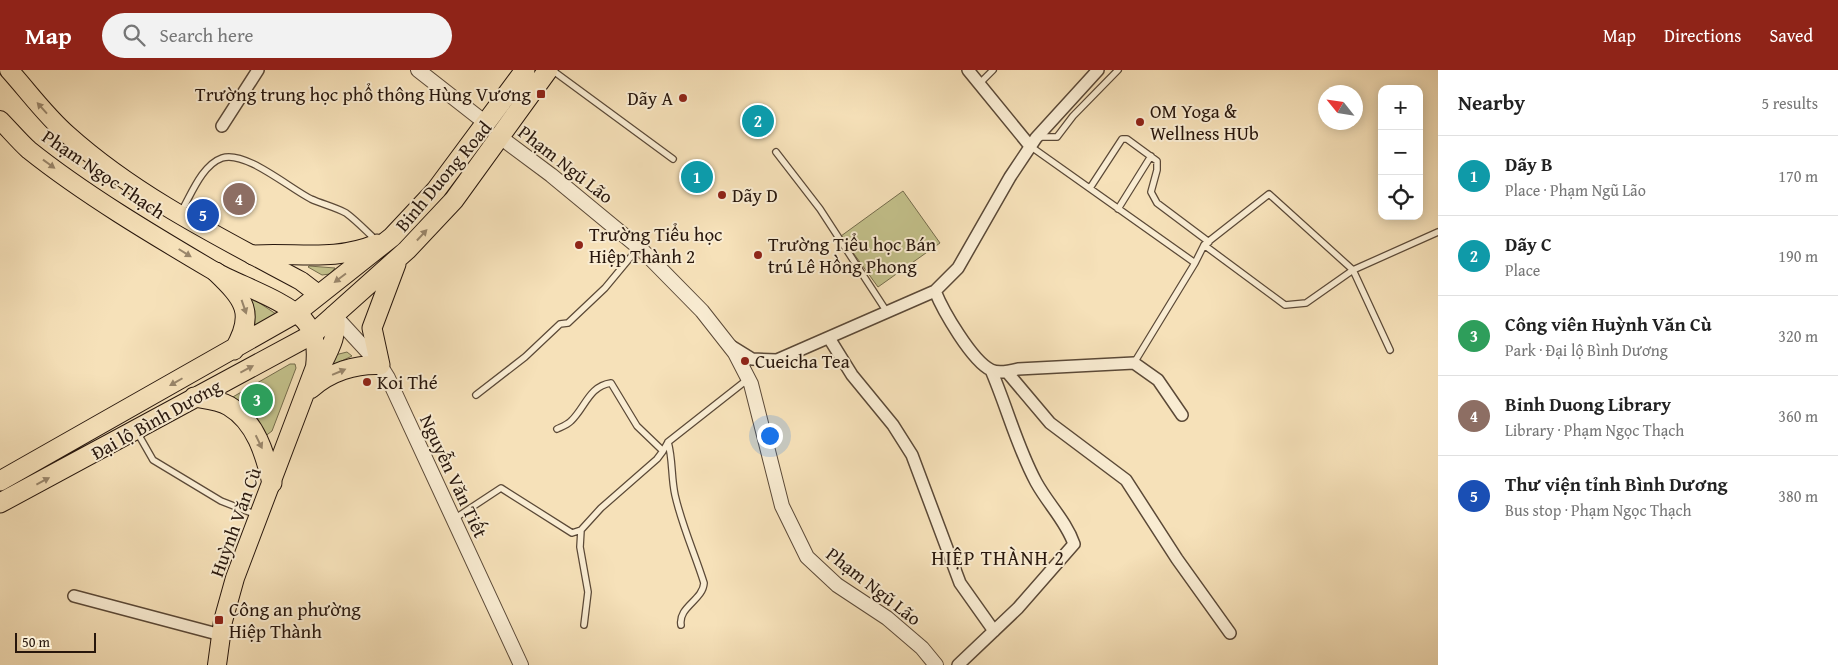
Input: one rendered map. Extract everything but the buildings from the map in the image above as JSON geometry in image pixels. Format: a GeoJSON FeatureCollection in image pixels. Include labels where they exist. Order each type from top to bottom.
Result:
{"type":"FeatureCollection","features":[{"type":"Feature","properties":{"kind":"highway","name":"Binh Duong Road"},"geometry":{"type":"LineString","coordinates":[[326,327],[398,258],[454,200],[494,131],[525,70]]}},
{"type":"Feature","properties":{"kind":"highway","name":"Binh Duong Road"},"geometry":{"type":"LineString","coordinates":[[277,324],[296,313],[386,240],[494,131],[548,70]]}},
{"type":"Feature","properties":{"kind":"highway"},"geometry":{"type":"LineString","coordinates":[[253,255],[275,254],[310,257],[342,254],[386,240]]}},
{"type":"Feature","properties":{"kind":"highway"},"geometry":{"type":"LineString","coordinates":[[380,365],[372,328],[398,258]]}},
{"type":"Feature","properties":{"kind":"highway"},"geometry":{"type":"LineString","coordinates":[[216,272],[235,290],[246,310],[246,323],[234,350]]}},
{"type":"Feature","properties":{"kind":"highway"},"geometry":{"type":"LineString","coordinates":[[318,294],[326,327]]}},
{"type":"Feature","properties":{"kind":"highway"},"geometry":{"type":"LineString","coordinates":[[296,313],[326,327]]}},
{"type":"Feature","properties":{"kind":"highway","name":"Đại lộ Bình Dương"},"geometry":{"type":"LineString","coordinates":[[0,481],[277,324]]}},
{"type":"Feature","properties":{"kind":"highway","name":"Đại lộ Bình Dương"},"geometry":{"type":"LineString","coordinates":[[0,504],[326,327]]}},
{"type":"Feature","properties":{"kind":"highway"},"geometry":{"type":"LineString","coordinates":[[194,397],[228,405],[240,414],[259,441],[272,483]]}},
{"type":"Feature","properties":{"kind":"main road","name":"Phạm Ngọc Thạch"},"geometry":{"type":"LineString","coordinates":[[8,70],[66,134],[89,154],[180,214],[301,281],[318,294]]}},
{"type":"Feature","properties":{"kind":"main road","name":"Phạm Ngọc Thạch"},"geometry":{"type":"LineString","coordinates":[[0,120],[28,149],[134,222],[216,272],[296,313]]}},
{"type":"Feature","properties":{"kind":"main road","name":"Huỳnh Văn Cù"},"geometry":{"type":"LineString","coordinates":[[217,665],[221,635],[235,578],[304,397],[326,327]]}},
{"type":"Feature","properties":{"kind":"main road"},"geometry":{"type":"LineString","coordinates":[[304,397],[324,379],[354,366],[380,365]]}},
{"type":"Feature","properties":{"kind":"street"},"geometry":{"type":"LineString","coordinates":[[222,126],[258,70]]}},
{"type":"Feature","properties":{"kind":"street","name":"Phạm Ngũ Lão"},"geometry":{"type":"LineString","coordinates":[[418,70],[639,247],[702,311],[729,345],[748,379],[782,506],[807,557],[837,585],[887,618],[922,648],[936,665]]}},
{"type":"Feature","properties":{"kind":"street"},"geometry":{"type":"LineString","coordinates":[[968,70],[1033,142]]}},
{"type":"Feature","properties":{"kind":"street"},"geometry":{"type":"LineString","coordinates":[[729,345],[752,359],[777,360],[935,291],[958,268],[1033,142],[1098,70]]}},
{"type":"Feature","properties":{"kind":"street"},"geometry":{"type":"LineString","coordinates":[[935,291],[941,306],[968,349],[991,370],[1007,407],[1021,451],[1036,483],[1069,531],[1074,544],[1018,608],[958,665]]}},
{"type":"Feature","properties":{"kind":"street"},"geometry":{"type":"LineString","coordinates":[[326,327],[363,351],[380,365]]}},
{"type":"Feature","properties":{"kind":"street","name":"Nguyễn Văn Tiết"},"geometry":{"type":"LineString","coordinates":[[326,327],[380,365],[521,665]]}},
{"type":"Feature","properties":{"kind":"street"},"geometry":{"type":"LineString","coordinates":[[829,338],[852,375],[892,425],[912,455],[960,583],[994,631]]}},
{"type":"Feature","properties":{"kind":"street"},"geometry":{"type":"LineString","coordinates":[[991,370],[1007,372],[1018,369],[1134,363],[1158,380],[1182,415]]}},
{"type":"Feature","properties":{"kind":"street"},"geometry":{"type":"LineString","coordinates":[[1007,372],[1050,423],[1126,480],[1177,559],[1230,633]]}},
{"type":"Feature","properties":{"kind":"street"},"geometry":{"type":"LineString","coordinates":[[74,596],[221,635]]}},
{"type":"Feature","properties":{"kind":"lane"},"geometry":{"type":"LineString","coordinates":[[552,70],[673,159]]}},
{"type":"Feature","properties":{"kind":"lane"},"geometry":{"type":"LineString","coordinates":[[979,84],[993,70]]}},
{"type":"Feature","properties":{"kind":"lane"},"geometry":{"type":"LineString","coordinates":[[1033,142],[1057,137],[1073,116],[1118,70]]}},
{"type":"Feature","properties":{"kind":"lane"},"geometry":{"type":"LineString","coordinates":[[1090,188],[1122,139],[1127,139],[1156,161],[1157,170],[1151,192],[1157,203],[1206,244],[1285,305],[1306,303],[1353,270],[1438,232]]}},
{"type":"Feature","properties":{"kind":"lane"},"geometry":{"type":"LineString","coordinates":[[1033,142],[1090,188],[1195,263]]}},
{"type":"Feature","properties":{"kind":"lane"},"geometry":{"type":"LineString","coordinates":[[776,152],[820,209],[887,312]]}},
{"type":"Feature","properties":{"kind":"lane"},"geometry":{"type":"LineString","coordinates":[[1118,208],[1151,156]]}},
{"type":"Feature","properties":{"kind":"lane"},"geometry":{"type":"LineString","coordinates":[[180,214],[197,184],[213,163],[220,159],[233,158],[260,168],[311,199],[346,214],[386,240]]}},
{"type":"Feature","properties":{"kind":"lane"},"geometry":{"type":"LineString","coordinates":[[1134,363],[1206,244],[1270,194],[1353,270],[1390,350]]}},
{"type":"Feature","properties":{"kind":"lane"},"geometry":{"type":"LineString","coordinates":[[476,395],[525,357],[560,324],[568,322],[605,288],[639,247]]}},
{"type":"Feature","properties":{"kind":"lane"},"geometry":{"type":"LineString","coordinates":[[453,520],[501,488],[572,533],[581,530],[602,508],[657,459],[668,442],[748,379]]}},
{"type":"Feature","properties":{"kind":"lane"},"geometry":{"type":"LineString","coordinates":[[557,429],[570,422],[585,399],[604,384],[611,383],[637,426],[663,451]]}},
{"type":"Feature","properties":{"kind":"lane"},"geometry":{"type":"LineString","coordinates":[[136,431],[153,460],[221,502],[259,516]]}},
{"type":"Feature","properties":{"kind":"lane"},"geometry":{"type":"LineString","coordinates":[[668,442],[672,457],[672,476],[679,512],[704,583],[702,593],[683,614],[681,625]]}},
{"type":"Feature","properties":{"kind":"lane"},"geometry":{"type":"LineString","coordinates":[[581,530],[580,547],[588,592],[584,626]]}},
{"type":"Feature","properties":{"kind":"shaded area"},"geometry":{"type":"Polygon","coordinates":[[[903,191],[940,243],[878,287],[841,236],[903,191]]]}},
{"type":"Feature","properties":{"kind":"shaded area"},"geometry":{"type":"Polygon","coordinates":[[[308,267],[335,268],[330,274],[322,275],[308,267]]]}},
{"type":"Feature","properties":{"kind":"shaded area"},"geometry":{"type":"Polygon","coordinates":[[[252,298],[276,314],[253,330],[250,299],[252,298]]]}},
{"type":"Feature","properties":{"kind":"shaded area"},"geometry":{"type":"Polygon","coordinates":[[[347,352],[352,356],[329,367],[335,355],[347,352]]]}},
{"type":"Feature","properties":{"kind":"shaded area"},"geometry":{"type":"Polygon","coordinates":[[[290,364],[295,364],[296,368],[272,431],[264,437],[231,398],[290,364]]]}},
{"type":"Feature","properties":{"kind":"place","name":"Trường trung học phổ thông Hùng Vương"},"geometry":{"type":"Point","coordinates":[541,94]}},
{"type":"Feature","properties":{"kind":"place","name":"Dãy A"},"geometry":{"type":"Point","coordinates":[683,98]}},
{"type":"Feature","properties":{"kind":"place","name":"Dãy C"},"geometry":{"type":"Point","coordinates":[758,121]}},
{"type":"Feature","properties":{"kind":"place","name":"OM Yoga & Wellness HUb"},"geometry":{"type":"Point","coordinates":[1140,122]}},
{"type":"Feature","properties":{"kind":"place","name":"Dãy B"},"geometry":{"type":"Point","coordinates":[697,177]}},
{"type":"Feature","properties":{"kind":"place","name":"Dãy D"},"geometry":{"type":"Point","coordinates":[722,195]}},
{"type":"Feature","properties":{"kind":"place","name":"Binh Duong Library"},"geometry":{"type":"Point","coordinates":[239,199]}},
{"type":"Feature","properties":{"kind":"place","name":"Thư viện tỉnh Bình Dương"},"geometry":{"type":"Point","coordinates":[203,215]}},
{"type":"Feature","properties":{"kind":"place","name":"Trường Tiểu học Hiệp Thành 2"},"geometry":{"type":"Point","coordinates":[579,245]}},
{"type":"Feature","properties":{"kind":"place","name":"Trường Tiểu học Bán trú Lê Hồng Phong"},"geometry":{"type":"Point","coordinates":[758,255]}},
{"type":"Feature","properties":{"kind":"place","name":"Cueicha Tea"},"geometry":{"type":"Point","coordinates":[745,361]}},
{"type":"Feature","properties":{"kind":"place","name":"Koi Thé"},"geometry":{"type":"Point","coordinates":[367,382]}},
{"type":"Feature","properties":{"kind":"place","name":"Công viên Huỳnh Văn Cù"},"geometry":{"type":"Point","coordinates":[257,400]}},
{"type":"Feature","properties":{"kind":"place","name":"Công an phường Hiệp Thành"},"geometry":{"type":"Point","coordinates":[219,620]}},
{"type":"Feature","properties":{"kind":"district","name":"HIỆP THÀNH 2"},"geometry":{"type":"Point","coordinates":[998,557]}}]}
